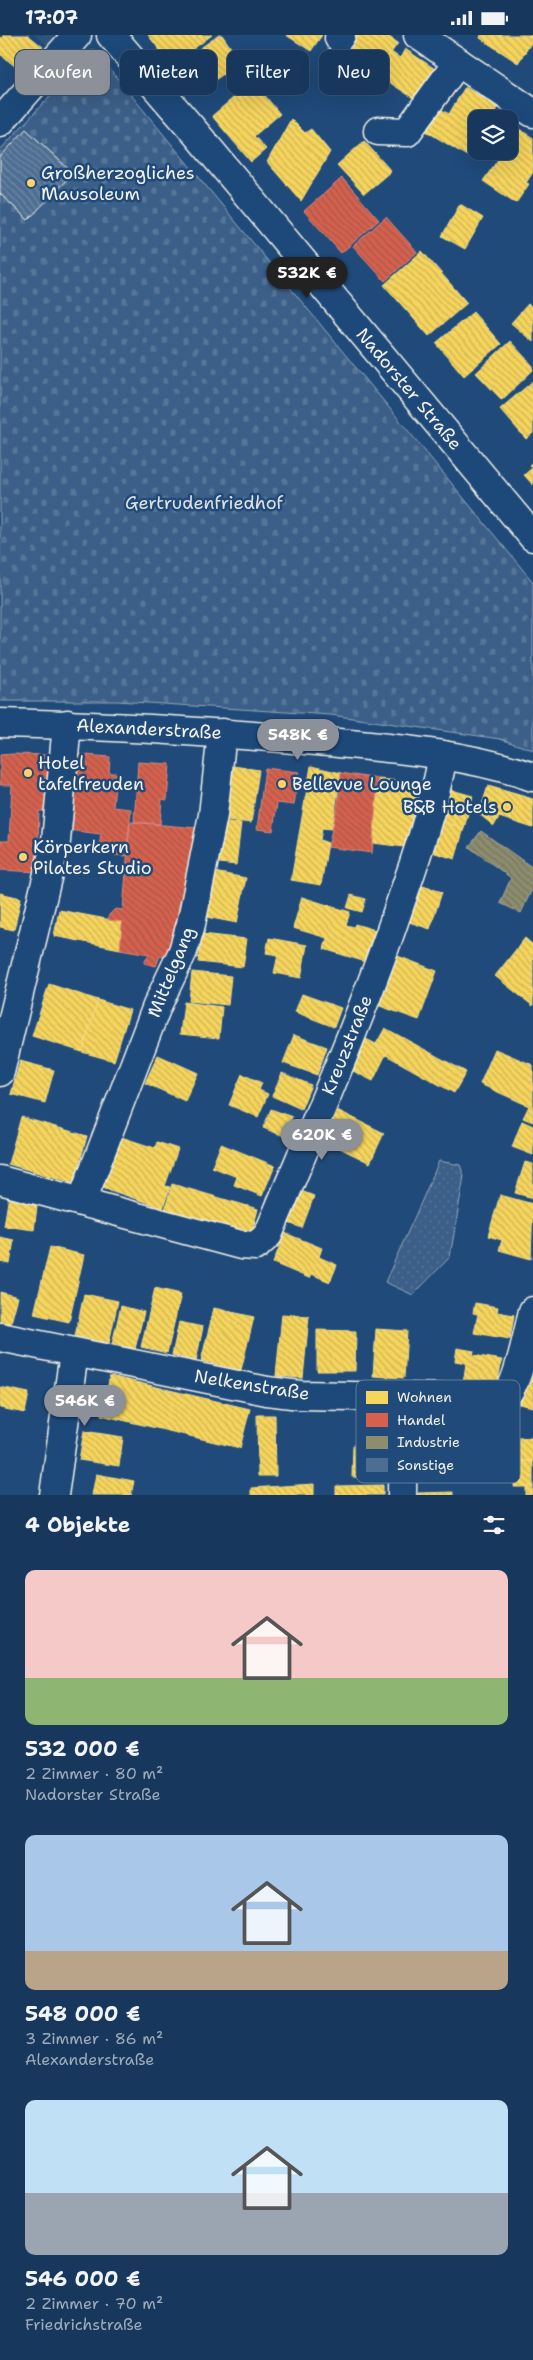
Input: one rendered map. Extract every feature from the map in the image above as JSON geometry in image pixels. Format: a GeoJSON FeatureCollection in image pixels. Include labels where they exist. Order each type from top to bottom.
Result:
{"type":"FeatureCollection","features":[{"type":"Feature","properties":{"kind":"street","name":"Nadorster Straße"},"geometry":{"type":"LineString","coordinates":[[111,35],[201,139],[533,537]]}},
{"type":"Feature","properties":{"kind":"street"},"geometry":{"type":"LineString","coordinates":[[418,35],[533,113]]}},
{"type":"Feature","properties":{"kind":"street"},"geometry":{"type":"LineString","coordinates":[[0,122],[70,45]]}},
{"type":"Feature","properties":{"kind":"street"},"geometry":{"type":"LineString","coordinates":[[378,131],[407,132],[458,62]]}},
{"type":"Feature","properties":{"kind":"street","name":"Alexanderstraße"},"geometry":{"type":"LineString","coordinates":[[0,723],[67,724],[222,733],[441,767],[476,760],[533,777]]}},
{"type":"Feature","properties":{"kind":"street"},"geometry":{"type":"LineString","coordinates":[[0,1070],[52,857],[67,724]]}},
{"type":"Feature","properties":{"kind":"street","name":"Mittelgang"},"geometry":{"type":"LineString","coordinates":[[82,1201],[157,1006],[183,951],[189,933],[213,815],[222,733]]}},
{"type":"Feature","properties":{"kind":"street","name":"Kreuzstraße"},"geometry":{"type":"LineString","coordinates":[[0,1180],[241,1245],[256,1246],[268,1235],[357,1024],[422,841],[441,767]]}},
{"type":"Feature","properties":{"kind":"street","name":"Nelkenstraße"},"geometry":{"type":"LineString","coordinates":[[514,1380],[533,1311]]}},
{"type":"Feature","properties":{"kind":"street","name":"Nelkenstraße"},"geometry":{"type":"LineString","coordinates":[[0,1337],[267,1391],[300,1395],[356,1396]]}},
{"type":"Feature","properties":{"kind":"street"},"geometry":{"type":"LineString","coordinates":[[54,1495],[74,1353]]}},
{"type":"Feature","properties":{"kind":"shaded area"},"geometry":{"type":"Polygon","coordinates":[[[35,35],[53,35],[49,47],[35,35]]]}},
{"type":"Feature","properties":{"kind":"green space","name":"Gertrudenfriedhof"},"geometry":{"type":"Polygon","coordinates":[[[110,70],[120,82],[120,95],[131,95],[533,582],[533,750],[500,739],[331,715],[117,701],[0,701],[0,150],[51,95],[110,95],[110,70]]]}},
{"type":"Feature","properties":{"kind":"green space"},"geometry":{"type":"Polygon","coordinates":[[[439,1161],[460,1165],[464,1176],[450,1257],[413,1295],[385,1282],[439,1161]]]}},
{"type":"Feature","properties":{"kind":"building: Wohnen"},"geometry":{"type":"Polygon","coordinates":[[[4,35],[28,35],[43,47],[40,50],[15,50],[15,66],[0,54],[0,39],[4,35]]]}},
{"type":"Feature","properties":{"kind":"building: Wohnen"},"geometry":{"type":"Polygon","coordinates":[[[148,35],[192,35],[200,44],[192,50],[160,50],[148,35]]]}},
{"type":"Feature","properties":{"kind":"building: Wohnen"},"geometry":{"type":"Polygon","coordinates":[[[192,35],[212,35],[200,44],[192,35]]]}},
{"type":"Feature","properties":{"kind":"building: Wohnen"},"geometry":{"type":"Polygon","coordinates":[[[219,35],[222,35],[233,50],[227,50],[227,72],[217,79],[217,50],[198,50],[219,35]]]}},
{"type":"Feature","properties":{"kind":"building: Wohnen"},"geometry":{"type":"Polygon","coordinates":[[[286,35],[322,35],[311,51],[286,35]]]}},
{"type":"Feature","properties":{"kind":"building: Wohnen"},"geometry":{"type":"Polygon","coordinates":[[[352,35],[386,35],[398,43],[389,56],[389,50],[342,50],[352,35]]]}},
{"type":"Feature","properties":{"kind":"building: Wohnen"},"geometry":{"type":"Polygon","coordinates":[[[481,35],[533,35],[533,40],[518,63],[480,38],[481,35]]]}},
{"type":"Feature","properties":{"kind":"building: Wohnen"},"geometry":{"type":"Polygon","coordinates":[[[405,49],[441,73],[421,103],[389,82],[389,55],[391,52],[400,58],[405,49]]]}},
{"type":"Feature","properties":{"kind":"building: Wohnen"},"geometry":{"type":"Polygon","coordinates":[[[465,87],[498,107],[496,110],[468,110],[467,156],[426,131],[440,109],[449,114],[465,87]]]}},
{"type":"Feature","properties":{"kind":"building: Wohnen"},"geometry":{"type":"Polygon","coordinates":[[[237,95],[264,95],[280,114],[254,136],[266,149],[251,162],[212,116],[237,95]]]}},
{"type":"Feature","properties":{"kind":"building: Wohnen"},"geometry":{"type":"Polygon","coordinates":[[[291,119],[305,133],[311,129],[330,152],[301,201],[267,162],[291,119]]]}},
{"type":"Feature","properties":{"kind":"building: Wohnen"},"geometry":{"type":"Polygon","coordinates":[[[519,129],[533,138],[533,172],[526,183],[529,184],[516,203],[483,181],[498,160],[518,160],[519,129]]]}},
{"type":"Feature","properties":{"kind":"building: Wohnen"},"geometry":{"type":"Polygon","coordinates":[[[364,141],[391,171],[364,194],[337,165],[364,141]]]}},
{"type":"Feature","properties":{"kind":"building: Wohnen"},"geometry":{"type":"Polygon","coordinates":[[[460,204],[483,218],[465,249],[442,236],[460,204]]]}},
{"type":"Feature","properties":{"kind":"building: Wohnen"},"geometry":{"type":"Polygon","coordinates":[[[422,251],[467,303],[429,336],[384,285],[422,251]]]}},
{"type":"Feature","properties":{"kind":"building: Wohnen"},"geometry":{"type":"Polygon","coordinates":[[[528,304],[533,308],[533,342],[511,323],[528,304]]]}},
{"type":"Feature","properties":{"kind":"building: Wohnen"},"geometry":{"type":"Polygon","coordinates":[[[473,312],[501,344],[464,376],[436,343],[473,312]]]}},
{"type":"Feature","properties":{"kind":"building: Wohnen"},"geometry":{"type":"Polygon","coordinates":[[[510,341],[533,366],[533,370],[502,400],[476,373],[510,341]]]}},
{"type":"Feature","properties":{"kind":"building: Wohnen"},"geometry":{"type":"Polygon","coordinates":[[[533,381],[533,433],[526,439],[500,409],[533,381]]]}},
{"type":"Feature","properties":{"kind":"building: Wohnen"},"geometry":{"type":"Polygon","coordinates":[[[533,462],[533,485],[524,475],[532,468],[529,465],[533,462]]]}},
{"type":"Feature","properties":{"kind":"building: Wohnen"},"geometry":{"type":"Polygon","coordinates":[[[227,765],[259,770],[251,823],[219,819],[227,765]]]}},
{"type":"Feature","properties":{"kind":"building: Wohnen"},"geometry":{"type":"Polygon","coordinates":[[[311,766],[341,773],[332,829],[322,828],[320,840],[328,843],[321,885],[291,880],[311,766]]]}},
{"type":"Feature","properties":{"kind":"building: Wohnen"},"geometry":{"type":"Polygon","coordinates":[[[378,779],[424,783],[412,848],[373,843],[378,779]]]}},
{"type":"Feature","properties":{"kind":"building: Wohnen","name":"B&B Hotels"},"geometry":{"type":"Polygon","coordinates":[[[488,786],[533,799],[533,828],[499,817],[494,826],[479,814],[488,786]]]}},
{"type":"Feature","properties":{"kind":"building: Wohnen"},"geometry":{"type":"Polygon","coordinates":[[[441,787],[473,796],[464,828],[431,819],[441,787]]]}},
{"type":"Feature","properties":{"kind":"building: Wohnen"},"geometry":{"type":"Polygon","coordinates":[[[431,819],[464,828],[455,859],[422,849],[431,819]]]}},
{"type":"Feature","properties":{"kind":"building: Wohnen"},"geometry":{"type":"Polygon","coordinates":[[[216,821],[241,823],[236,865],[211,862],[216,821]]]}},
{"type":"Feature","properties":{"kind":"building: Wohnen"},"geometry":{"type":"Polygon","coordinates":[[[214,872],[246,878],[237,923],[206,917],[214,872]]]}},
{"type":"Feature","properties":{"kind":"building: Wohnen"},"geometry":{"type":"Polygon","coordinates":[[[413,883],[442,892],[430,929],[400,919],[413,883]]]}},
{"type":"Feature","properties":{"kind":"building: Wohnen"},"geometry":{"type":"Polygon","coordinates":[[[0,893],[21,898],[14,930],[0,927],[0,893]]]}},
{"type":"Feature","properties":{"kind":"building: Wohnen"},"geometry":{"type":"Polygon","coordinates":[[[351,895],[366,899],[362,912],[347,908],[351,895]]]}},
{"type":"Feature","properties":{"kind":"building: Wohnen"},"geometry":{"type":"Polygon","coordinates":[[[302,897],[350,912],[346,925],[354,927],[355,924],[382,932],[372,964],[324,949],[327,938],[293,928],[302,897]]]}},
{"type":"Feature","properties":{"kind":"building: Wohnen"},"geometry":{"type":"Polygon","coordinates":[[[59,910],[122,922],[120,949],[54,936],[59,910]]]}},
{"type":"Feature","properties":{"kind":"building: Wohnen"},"geometry":{"type":"Polygon","coordinates":[[[202,934],[247,939],[243,967],[198,962],[202,934]]]}},
{"type":"Feature","properties":{"kind":"building: Wohnen"},"geometry":{"type":"Polygon","coordinates":[[[269,938],[307,945],[301,978],[274,973],[278,955],[266,953],[269,938]]]}},
{"type":"Feature","properties":{"kind":"building: Wohnen"},"geometry":{"type":"Polygon","coordinates":[[[525,938],[533,945],[533,1006],[495,976],[525,938]]]}},
{"type":"Feature","properties":{"kind":"building: Wohnen"},"geometry":{"type":"Polygon","coordinates":[[[395,955],[437,971],[419,1020],[377,1005],[395,955]]]}},
{"type":"Feature","properties":{"kind":"building: Wohnen"},"geometry":{"type":"Polygon","coordinates":[[[192,972],[231,976],[228,1005],[189,1001],[192,972]]]}},
{"type":"Feature","properties":{"kind":"building: Wohnen"},"geometry":{"type":"Polygon","coordinates":[[[49,984],[98,1000],[82,1052],[32,1036],[49,984]]]}},
{"type":"Feature","properties":{"kind":"building: Wohnen"},"geometry":{"type":"Polygon","coordinates":[[[302,994],[341,1008],[334,1027],[295,1012],[302,994]]]}},
{"type":"Feature","properties":{"kind":"building: Wohnen"},"geometry":{"type":"Polygon","coordinates":[[[98,1000],[130,1010],[114,1061],[82,1052],[98,1000]]]}},
{"type":"Feature","properties":{"kind":"building: Wohnen"},"geometry":{"type":"Polygon","coordinates":[[[184,1002],[222,1007],[219,1038],[180,1034],[184,1002]]]}},
{"type":"Feature","properties":{"kind":"building: Wohnen"},"geometry":{"type":"Polygon","coordinates":[[[385,1028],[466,1072],[454,1093],[386,1055],[388,1050],[376,1044],[385,1028]]]}},
{"type":"Feature","properties":{"kind":"building: Wohnen"},"geometry":{"type":"Polygon","coordinates":[[[294,1035],[327,1047],[317,1075],[283,1063],[294,1035]]]}},
{"type":"Feature","properties":{"kind":"building: Wohnen"},"geometry":{"type":"Polygon","coordinates":[[[358,1035],[388,1050],[373,1081],[343,1066],[358,1035]]]}},
{"type":"Feature","properties":{"kind":"building: Wohnen"},"geometry":{"type":"Polygon","coordinates":[[[495,1049],[533,1065],[533,1122],[523,1118],[529,1106],[480,1084],[495,1049]]]}},
{"type":"Feature","properties":{"kind":"building: Wohnen"},"geometry":{"type":"Polygon","coordinates":[[[158,1055],[198,1073],[185,1101],[145,1083],[158,1055]]]}},
{"type":"Feature","properties":{"kind":"building: Wohnen"},"geometry":{"type":"Polygon","coordinates":[[[20,1061],[54,1070],[45,1103],[11,1094],[20,1061]]]}},
{"type":"Feature","properties":{"kind":"building: Wohnen"},"geometry":{"type":"Polygon","coordinates":[[[282,1073],[311,1085],[301,1109],[272,1096],[282,1073]]]}},
{"type":"Feature","properties":{"kind":"building: Wohnen"},"geometry":{"type":"Polygon","coordinates":[[[242,1074],[262,1083],[259,1090],[268,1094],[258,1117],[229,1105],[242,1074]]]}},
{"type":"Feature","properties":{"kind":"building: Wohnen"},"geometry":{"type":"Polygon","coordinates":[[[331,1107],[384,1133],[370,1163],[317,1137],[331,1107]]]}},
{"type":"Feature","properties":{"kind":"building: Wohnen"},"geometry":{"type":"Polygon","coordinates":[[[271,1109],[292,1117],[284,1136],[263,1128],[271,1109]]]}},
{"type":"Feature","properties":{"kind":"building: Wohnen"},"geometry":{"type":"Polygon","coordinates":[[[21,1117],[87,1136],[74,1183],[8,1164],[21,1117]]]}},
{"type":"Feature","properties":{"kind":"building: Wohnen"},"geometry":{"type":"Polygon","coordinates":[[[522,1121],[533,1126],[533,1155],[512,1147],[522,1121]]]}},
{"type":"Feature","properties":{"kind":"building: Wohnen"},"geometry":{"type":"Polygon","coordinates":[[[115,1135],[155,1148],[157,1142],[178,1149],[165,1186],[170,1187],[163,1208],[98,1186],[115,1135]]]}},
{"type":"Feature","properties":{"kind":"building: Wohnen"},"geometry":{"type":"Polygon","coordinates":[[[221,1144],[275,1166],[262,1196],[234,1185],[237,1177],[212,1167],[221,1144]]]}},
{"type":"Feature","properties":{"kind":"building: Wohnen"},"geometry":{"type":"Polygon","coordinates":[[[525,1162],[533,1164],[533,1198],[515,1193],[525,1162]]]}},
{"type":"Feature","properties":{"kind":"building: Wohnen"},"geometry":{"type":"Polygon","coordinates":[[[172,1184],[258,1209],[252,1232],[240,1228],[238,1235],[164,1213],[172,1184]]]}},
{"type":"Feature","properties":{"kind":"building: Wohnen"},"geometry":{"type":"Polygon","coordinates":[[[296,1189],[314,1196],[302,1228],[283,1221],[296,1189]]]}},
{"type":"Feature","properties":{"kind":"building: Wohnen"},"geometry":{"type":"Polygon","coordinates":[[[9,1195],[38,1199],[34,1230],[4,1226],[9,1195]]]}},
{"type":"Feature","properties":{"kind":"building: Wohnen"},"geometry":{"type":"Polygon","coordinates":[[[500,1195],[533,1204],[531,1259],[499,1250],[502,1240],[488,1236],[500,1195]]]}},
{"type":"Feature","properties":{"kind":"building: Wohnen"},"geometry":{"type":"Polygon","coordinates":[[[285,1233],[322,1248],[319,1257],[337,1265],[330,1282],[311,1274],[309,1278],[273,1263],[285,1233]]]}},
{"type":"Feature","properties":{"kind":"building: Wohnen"},"geometry":{"type":"Polygon","coordinates":[[[0,1237],[14,1240],[10,1264],[0,1262],[0,1237]]]}},
{"type":"Feature","properties":{"kind":"building: Wohnen"},"geometry":{"type":"Polygon","coordinates":[[[50,1247],[84,1255],[69,1322],[34,1314],[50,1247]]]}},
{"type":"Feature","properties":{"kind":"building: Wohnen"},"geometry":{"type":"Polygon","coordinates":[[[155,1288],[181,1294],[167,1353],[141,1347],[155,1288]]]}},
{"type":"Feature","properties":{"kind":"building: Wohnen"},"geometry":{"type":"Polygon","coordinates":[[[0,1292],[18,1297],[10,1326],[0,1324],[0,1292]]]}},
{"type":"Feature","properties":{"kind":"building: Wohnen"},"geometry":{"type":"Polygon","coordinates":[[[84,1294],[118,1301],[109,1343],[75,1336],[84,1294]]]}},
{"type":"Feature","properties":{"kind":"building: Wohnen"},"geometry":{"type":"Polygon","coordinates":[[[475,1303],[498,1307],[497,1312],[514,1315],[510,1339],[474,1333],[478,1314],[473,1313],[475,1303]]]}},
{"type":"Feature","properties":{"kind":"building: Wohnen"},"geometry":{"type":"Polygon","coordinates":[[[121,1306],[144,1312],[135,1349],[112,1344],[121,1306]]]}},
{"type":"Feature","properties":{"kind":"building: Wohnen"},"geometry":{"type":"Polygon","coordinates":[[[214,1308],[254,1317],[241,1370],[201,1361],[214,1308]]]}},
{"type":"Feature","properties":{"kind":"building: Wohnen"},"geometry":{"type":"Polygon","coordinates":[[[282,1314],[309,1316],[303,1378],[276,1376],[282,1314]]]}},
{"type":"Feature","properties":{"kind":"building: Wohnen"},"geometry":{"type":"Polygon","coordinates":[[[179,1322],[203,1327],[196,1361],[172,1355],[179,1322]]]}},
{"type":"Feature","properties":{"kind":"building: Wohnen"},"geometry":{"type":"Polygon","coordinates":[[[376,1329],[407,1331],[404,1378],[373,1376],[376,1329]]]}},
{"type":"Feature","properties":{"kind":"building: Wohnen"},"geometry":{"type":"Polygon","coordinates":[[[317,1330],[356,1331],[355,1371],[317,1371],[317,1330]]]}},
{"type":"Feature","properties":{"kind":"building: Wohnen"},"geometry":{"type":"Polygon","coordinates":[[[457,1348],[474,1351],[473,1355],[502,1360],[498,1380],[464,1380],[466,1363],[455,1361],[457,1348]]]}},
{"type":"Feature","properties":{"kind":"building: Wohnen"},"geometry":{"type":"Polygon","coordinates":[[[526,1371],[533,1372],[533,1407],[520,1404],[526,1371]]]}},
{"type":"Feature","properties":{"kind":"building: Wohnen"},"geometry":{"type":"Polygon","coordinates":[[[110,1376],[250,1409],[240,1448],[101,1415],[110,1376]]]}},
{"type":"Feature","properties":{"kind":"building: Wohnen"},"geometry":{"type":"Polygon","coordinates":[[[0,1387],[29,1393],[25,1413],[0,1408],[0,1387]]]}},
{"type":"Feature","properties":{"kind":"building: Wohnen"},"geometry":{"type":"Polygon","coordinates":[[[257,1415],[275,1415],[276,1476],[258,1476],[257,1415]]]}},
{"type":"Feature","properties":{"kind":"building: Wohnen"},"geometry":{"type":"Polygon","coordinates":[[[84,1431],[123,1437],[119,1466],[79,1460],[84,1431]]]}},
{"type":"Feature","properties":{"kind":"building: Wohnen"},"geometry":{"type":"Polygon","coordinates":[[[520,1438],[533,1438],[533,1461],[520,1461],[520,1438]]]}},
{"type":"Feature","properties":{"kind":"building: Wohnen"},"geometry":{"type":"Polygon","coordinates":[[[353,1445],[356,1445],[356,1477],[352,1477],[353,1445]]]}},
{"type":"Feature","properties":{"kind":"building: Wohnen"},"geometry":{"type":"Polygon","coordinates":[[[520,1461],[533,1461],[533,1487],[514,1487],[514,1483],[520,1483],[520,1461]]]}},
{"type":"Feature","properties":{"kind":"building: Wohnen"},"geometry":{"type":"Polygon","coordinates":[[[96,1474],[134,1481],[131,1495],[92,1495],[96,1474]]]}},
{"type":"Feature","properties":{"kind":"building: Wohnen"},"geometry":{"type":"Polygon","coordinates":[[[314,1484],[314,1495],[251,1495],[251,1488],[314,1484]]]}},
{"type":"Feature","properties":{"kind":"building: Wohnen"},"geometry":{"type":"Polygon","coordinates":[[[383,1485],[383,1495],[336,1495],[336,1486],[383,1485]]]}},
{"type":"Feature","properties":{"kind":"building: Wohnen"},"geometry":{"type":"Polygon","coordinates":[[[526,1487],[533,1487],[533,1495],[526,1495],[526,1487]]]}},
{"type":"Feature","properties":{"kind":"building: Wohnen"},"geometry":{"type":"Polygon","coordinates":[[[453,1492],[453,1495],[418,1495],[418,1493],[453,1492]]]}},
{"type":"Feature","properties":{"kind":"building: Handel"},"geometry":{"type":"Polygon","coordinates":[[[342,178],[379,220],[341,253],[304,211],[342,178]]]}},
{"type":"Feature","properties":{"kind":"building: Handel"},"geometry":{"type":"Polygon","coordinates":[[[386,217],[417,252],[385,281],[353,246],[386,217]]]}},
{"type":"Feature","properties":{"kind":"building: Handel"},"geometry":{"type":"Polygon","coordinates":[[[73,754],[110,757],[109,773],[116,773],[113,807],[131,809],[126,856],[98,854],[101,834],[67,830],[73,754]]]}},
{"type":"Feature","properties":{"kind":"building: Handel"},"geometry":{"type":"Polygon","coordinates":[[[0,755],[48,755],[46,811],[39,811],[37,872],[0,870],[0,841],[9,841],[12,785],[0,785],[0,755]]]}},
{"type":"Feature","properties":{"kind":"building: Handel"},"geometry":{"type":"Polygon","coordinates":[[[138,762],[170,764],[167,800],[162,799],[160,824],[134,822],[138,762]]]}},
{"type":"Feature","properties":{"kind":"building: Handel"},"geometry":{"type":"Polygon","coordinates":[[[265,768],[299,772],[294,805],[277,803],[273,831],[257,829],[265,768]]]}},
{"type":"Feature","properties":{"kind":"building: Handel"},"geometry":{"type":"Polygon","coordinates":[[[341,773],[378,779],[372,853],[328,847],[338,803],[341,773]]]}},
{"type":"Feature","properties":{"kind":"building: Handel"},"geometry":{"type":"Polygon","coordinates":[[[130,822],[197,828],[171,958],[160,956],[156,966],[144,963],[149,954],[120,949],[122,922],[108,920],[109,915],[115,909],[123,910],[130,822]]]}},
{"type":"Feature","properties":{"kind":"building: Industrie"},"geometry":{"type":"Polygon","coordinates":[[[481,831],[533,868],[533,887],[521,913],[500,903],[511,878],[469,847],[481,831]]]}},
{"type":"Feature","properties":{"kind":"building: Sonstige","name":"Großherzogliches Mausoleum"},"geometry":{"type":"Polygon","coordinates":[[[26,129],[73,173],[28,220],[0,194],[0,157],[26,129]]]}},
{"type":"Feature","properties":{"kind":"place","name":"Großherzogliches Mausoleum"},"geometry":{"type":"Point","coordinates":[31,183]}},
{"type":"Feature","properties":{"kind":"place","name":"Hotel tafelfreuden"},"geometry":{"type":"Point","coordinates":[28,773]}},
{"type":"Feature","properties":{"kind":"place","name":"Bellevue Lounge"},"geometry":{"type":"Point","coordinates":[282,784]}},
{"type":"Feature","properties":{"kind":"place","name":"B&B Hotels"},"geometry":{"type":"Point","coordinates":[507,807]}},
{"type":"Feature","properties":{"kind":"place","name":"Körperkern Pilates Studio"},"geometry":{"type":"Point","coordinates":[23,857]}}]}
